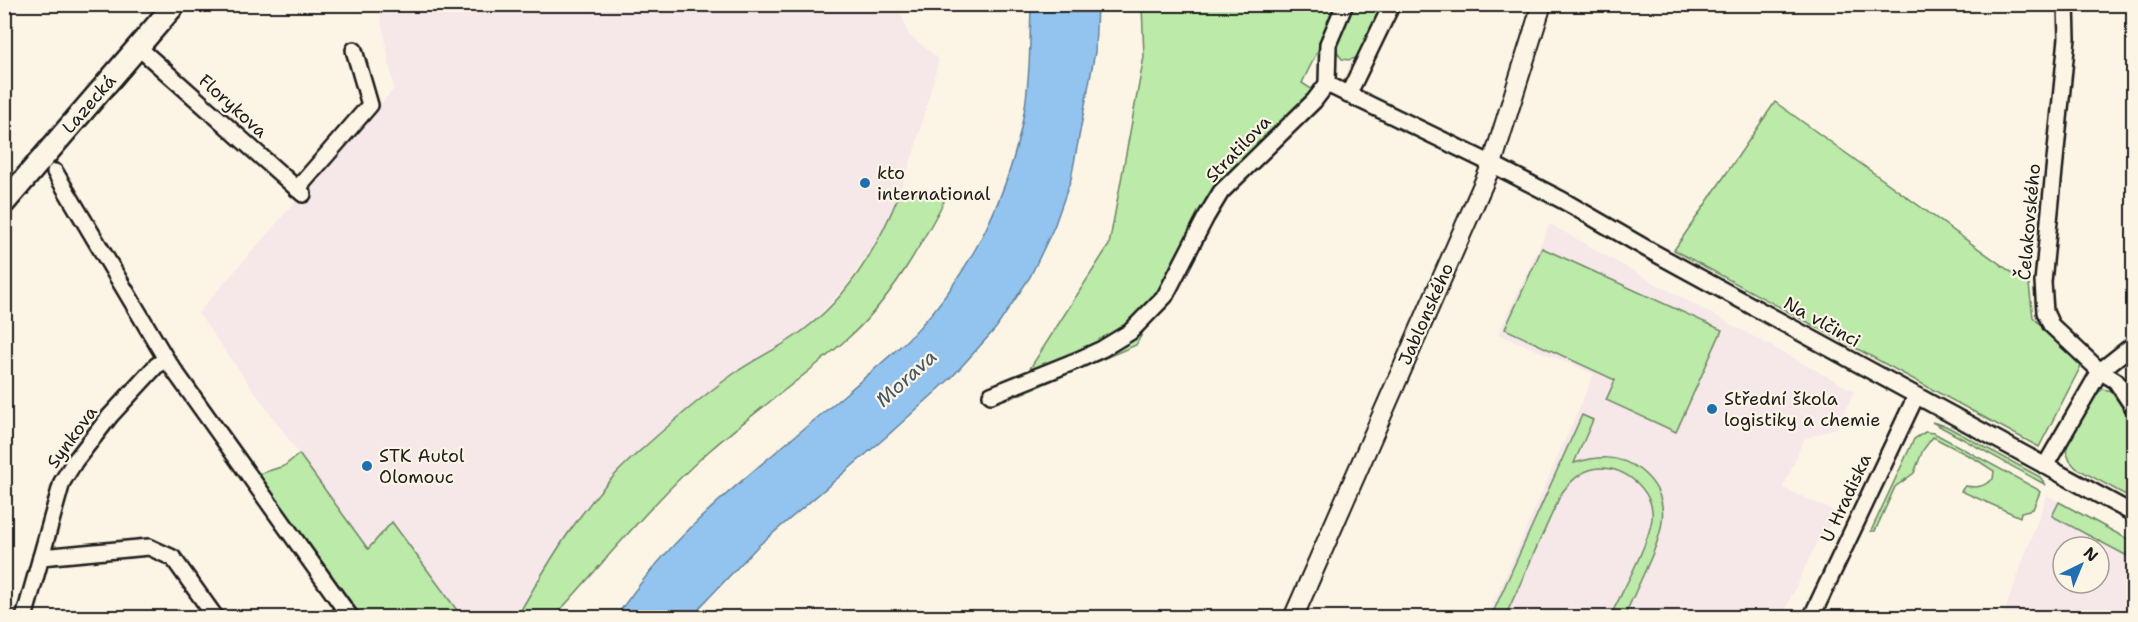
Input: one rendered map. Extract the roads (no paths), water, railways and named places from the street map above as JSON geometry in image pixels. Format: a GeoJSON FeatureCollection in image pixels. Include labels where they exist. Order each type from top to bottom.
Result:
{"type":"FeatureCollection","features":[{"type":"Feature","properties":{"kind":"main road","name":"Lazecká"},"geometry":{"type":"LineString","coordinates":[[4,203],[174,4]]}},
{"type":"Feature","properties":{"kind":"street"},"geometry":{"type":"LineString","coordinates":[[1345,4],[1328,44],[1327,84],[1492,164]]}},
{"type":"Feature","properties":{"kind":"street"},"geometry":{"type":"LineString","coordinates":[[1348,94],[1392,4]]}},
{"type":"Feature","properties":{"kind":"street","name":"Jablonského"},"geometry":{"type":"LineString","coordinates":[[1293,618],[1492,164],[1542,4]]}},
{"type":"Feature","properties":{"kind":"street","name":"Čelakovského"},"geometry":{"type":"LineString","coordinates":[[2066,4],[2067,38],[2043,282],[2045,312],[2051,325],[2100,371],[2115,381],[2133,408]]}},
{"type":"Feature","properties":{"kind":"street","name":"Florykova"},"geometry":{"type":"LineString","coordinates":[[138,47],[300,191],[370,105],[354,50]]}},
{"type":"Feature","properties":{"kind":"street","name":"Stratilova"},"geometry":{"type":"LineString","coordinates":[[991,395],[1086,357],[1130,332],[1165,296],[1221,192],[1314,100],[1327,84]]}},
{"type":"Feature","properties":{"kind":"street","name":"Na vlčinci"},"geometry":{"type":"LineString","coordinates":[[1492,164],[1562,200],[1649,250],[2133,514]]}},
{"type":"Feature","properties":{"kind":"street"},"geometry":{"type":"LineString","coordinates":[[55,172],[166,359],[351,618]]}},
{"type":"Feature","properties":{"kind":"street"},"geometry":{"type":"LineString","coordinates":[[2045,466],[2100,371],[2133,344]]}},
{"type":"Feature","properties":{"kind":"street","name":"Synkova"},"geometry":{"type":"LineString","coordinates":[[24,618],[62,482],[75,460],[115,410],[156,366],[166,359]]}},
{"type":"Feature","properties":{"kind":"street","name":"U Hradiska"},"geometry":{"type":"LineString","coordinates":[[1811,618],[1916,396]]}},
{"type":"Feature","properties":{"kind":"street"},"geometry":{"type":"LineString","coordinates":[[41,557],[149,547],[173,558],[216,618]]}},
{"type":"Feature","properties":{"kind":"water","name":"Morava"},"geometry":{"type":"Polygon","coordinates":[[[1031,5],[1097,5],[1095,52],[1071,179],[1054,227],[1030,277],[996,328],[952,377],[886,437],[758,546],[701,606],[694,617],[616,617],[667,552],[695,523],[901,346],[937,307],[955,282],[986,229],[1018,143],[1027,86],[1031,5]]]}},
{"type":"Feature","properties":{"kind":"place","name":"kto international"},"geometry":{"type":"Point","coordinates":[865,183]}},
{"type":"Feature","properties":{"kind":"place","name":"Střední škola logistiky a chemie"},"geometry":{"type":"Point","coordinates":[1712,409]}},
{"type":"Feature","properties":{"kind":"place","name":"STK Autol Olomouc"},"geometry":{"type":"Point","coordinates":[367,466]}}]}
